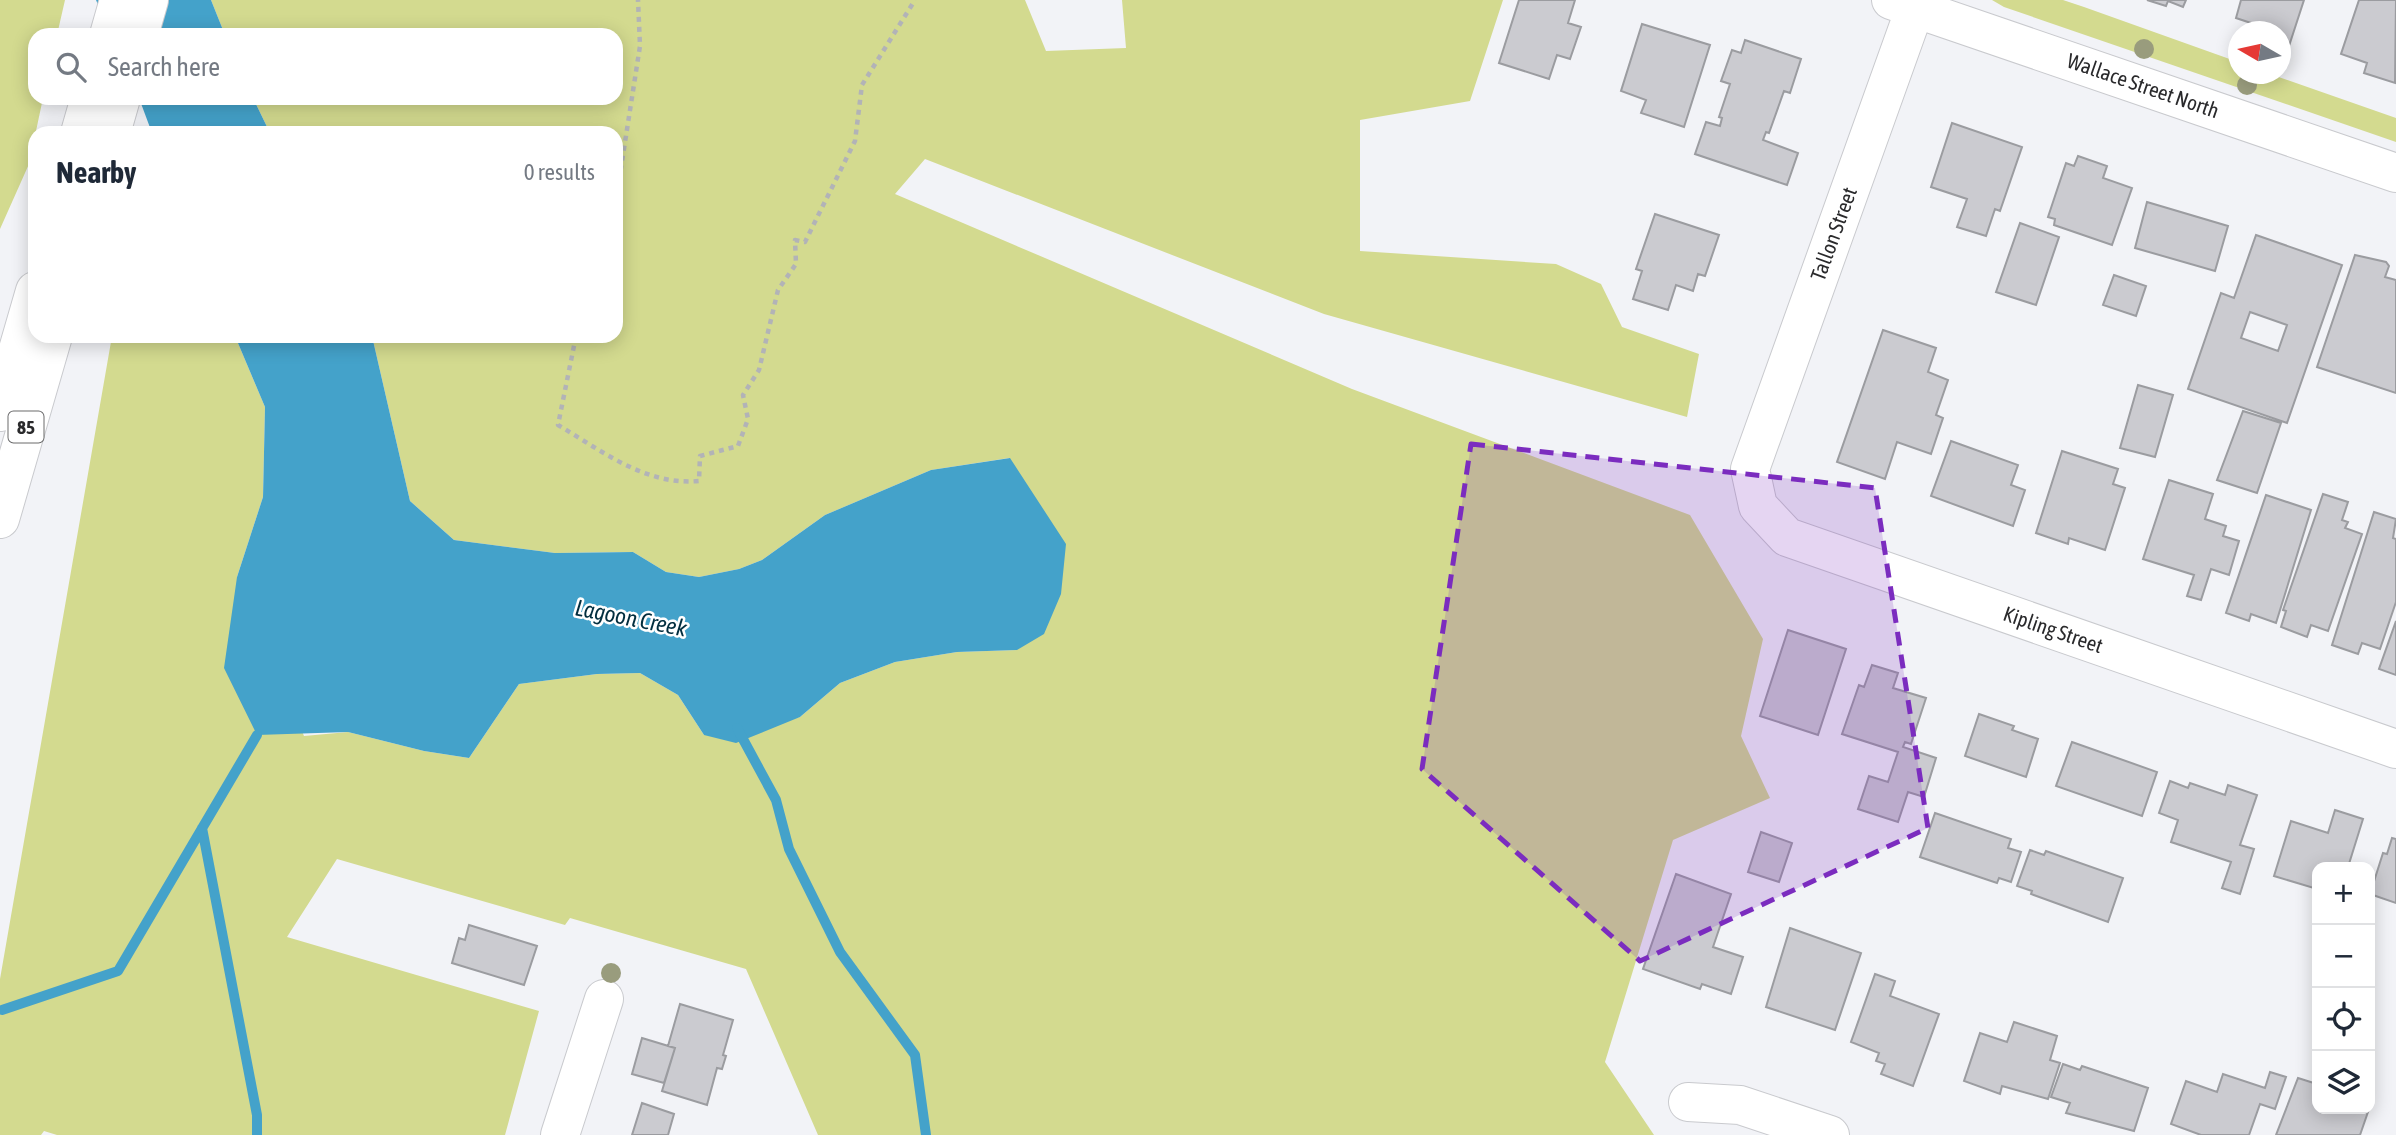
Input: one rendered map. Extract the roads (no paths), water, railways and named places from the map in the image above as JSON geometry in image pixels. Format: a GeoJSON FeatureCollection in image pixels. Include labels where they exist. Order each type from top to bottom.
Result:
{"type":"FeatureCollection","features":[{"type":"Feature","properties":{"kind":"main road"},"geometry":{"type":"LineString","coordinates":[[110,28],[119,0]]}},
{"type":"Feature","properties":{"kind":"main road"},"geometry":{"type":"LineString","coordinates":[[141,28],[149,0]]}},
{"type":"Feature","properties":{"kind":"main road","name":"Wallace Street North"},"geometry":{"type":"LineString","coordinates":[[1908,3],[2396,173]]}},
{"type":"Feature","properties":{"kind":"main road","name":"Tallon Street"},"geometry":{"type":"LineString","coordinates":[[1750,469],[1908,3]]}},
{"type":"Feature","properties":{"kind":"main road"},"geometry":{"type":"LineString","coordinates":[[82,126],[88,105]]}},
{"type":"Feature","properties":{"kind":"main road"},"geometry":{"type":"LineString","coordinates":[[113,126],[119,105]]}},
{"type":"Feature","properties":{"kind":"main road"},"geometry":{"type":"LineString","coordinates":[[0,336],[28,298]]}},
{"type":"Feature","properties":{"kind":"main road","name":"85"},"geometry":{"type":"LineString","coordinates":[[0,412],[28,314]]}},
{"type":"Feature","properties":{"kind":"main road","name":"85"},"geometry":{"type":"LineString","coordinates":[[0,519],[51,343]]}},
{"type":"Feature","properties":{"kind":"main road","name":"Kipling Street"},"geometry":{"type":"LineString","coordinates":[[1750,469],[1758,506],[1787,537],[2396,749]]}},
{"type":"Feature","properties":{"kind":"main road"},"geometry":{"type":"LineString","coordinates":[[560,1135],[604,999]]}},
{"type":"Feature","properties":{"kind":"main road"},"geometry":{"type":"LineString","coordinates":[[1688,1102],[1740,1105],[1830,1135]]}},
{"type":"Feature","properties":{"kind":"water"},"geometry":{"type":"Polygon","coordinates":[[[96,0],[211,0],[222,28],[108,28],[96,0]]]}},
{"type":"Feature","properties":{"kind":"water"},"geometry":{"type":"Polygon","coordinates":[[[142,105],[256,105],[267,126],[149,126],[142,105]]]}},
{"type":"Feature","properties":{"kind":"water"},"geometry":{"type":"Polygon","coordinates":[[[238,343],[374,343],[410,501],[454,540],[555,553],[633,552],[666,572],[699,577],[739,569],[762,560],[825,515],[931,470],[1010,458],[1066,544],[1061,594],[1044,634],[1017,650],[957,652],[895,662],[840,683],[800,717],[736,743],[704,735],[678,695],[640,673],[597,674],[519,684],[469,758],[424,751],[348,732],[257,735],[224,668],[237,577],[263,497],[265,407],[238,343]]]}},
{"type":"Feature","properties":{"kind":"waterway","name":"Lagoon Creek"},"geometry":{"type":"LineString","coordinates":[[737,728],[776,800],[789,849],[840,952],[915,1055],[926,1135]]}},
{"type":"Feature","properties":{"kind":"waterway"},"geometry":{"type":"LineString","coordinates":[[2,1010],[118,971],[257,735]]}},
{"type":"Feature","properties":{"kind":"waterway"},"geometry":{"type":"LineString","coordinates":[[202,828],[257,1115],[257,1135]]}}]}
